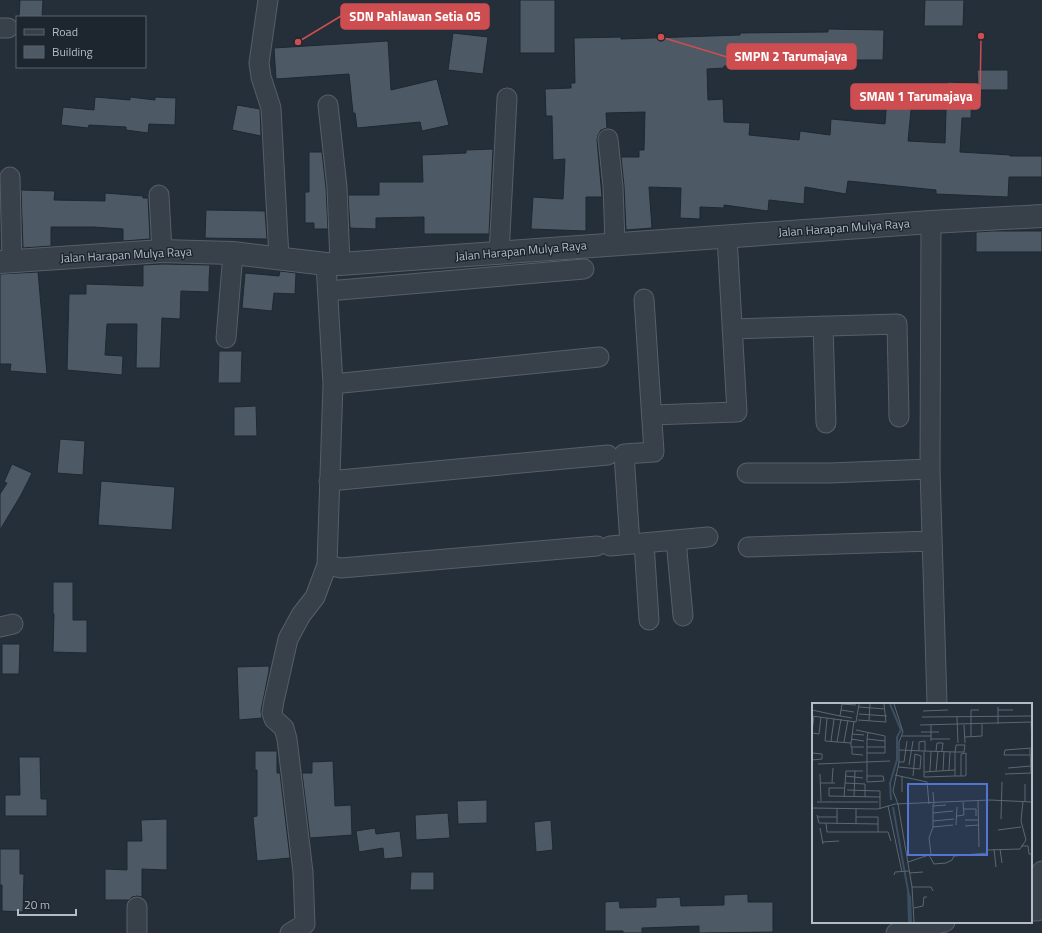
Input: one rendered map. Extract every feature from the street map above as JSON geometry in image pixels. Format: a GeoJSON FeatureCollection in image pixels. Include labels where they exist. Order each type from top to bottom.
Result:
{"type":"FeatureCollection","features":[{"type":"Feature","properties":{"kind":"street"},"geometry":{"type":"LineString","coordinates":[[268,0],[259,63],[261,77],[271,108],[279,258]]}},
{"type":"Feature","properties":{"kind":"street"},"geometry":{"type":"LineString","coordinates":[[499,254],[507,98]]}},
{"type":"Feature","properties":{"kind":"street"},"geometry":{"type":"LineString","coordinates":[[290,933],[305,924],[303,872],[287,739],[284,728],[274,719],[273,707],[288,639],[301,615],[314,597],[327,565],[333,384],[328,291],[333,264],[337,187],[328,105]]}},
{"type":"Feature","properties":{"kind":"street"},"geometry":{"type":"LineString","coordinates":[[608,139],[612,180],[615,243]]}},
{"type":"Feature","properties":{"kind":"street"},"geometry":{"type":"LineString","coordinates":[[6,262],[10,177]]}},
{"type":"Feature","properties":{"kind":"street"},"geometry":{"type":"LineString","coordinates":[[159,195],[162,251]]}},
{"type":"Feature","properties":{"kind":"street","name":"Jalan Harapan Mulya Raya"},"geometry":{"type":"LineString","coordinates":[[6,262],[162,251],[233,253],[333,264],[499,254],[615,243],[1042,216]]}},
{"type":"Feature","properties":{"kind":"street"},"geometry":{"type":"LineString","coordinates":[[930,222],[930,469],[937,703]]}},
{"type":"Feature","properties":{"kind":"street"},"geometry":{"type":"LineString","coordinates":[[652,415],[738,412],[727,237]]}},
{"type":"Feature","properties":{"kind":"street"},"geometry":{"type":"LineString","coordinates":[[226,338],[233,253]]}},
{"type":"Feature","properties":{"kind":"street"},"geometry":{"type":"LineString","coordinates":[[328,291],[584,269]]}},
{"type":"Feature","properties":{"kind":"street"},"geometry":{"type":"LineString","coordinates":[[644,300],[654,452],[624,454],[649,620]]}},
{"type":"Feature","properties":{"kind":"street"},"geometry":{"type":"LineString","coordinates":[[732,329],[896,324],[899,417]]}},
{"type":"Feature","properties":{"kind":"street"},"geometry":{"type":"LineString","coordinates":[[823,326],[826,424]]}},
{"type":"Feature","properties":{"kind":"street"},"geometry":{"type":"LineString","coordinates":[[333,384],[599,357]]}},
{"type":"Feature","properties":{"kind":"street"},"geometry":{"type":"LineString","coordinates":[[329,481],[608,455]]}},
{"type":"Feature","properties":{"kind":"street"},"geometry":{"type":"LineString","coordinates":[[747,473],[830,473],[930,469]]}},
{"type":"Feature","properties":{"kind":"street"},"geometry":{"type":"LineString","coordinates":[[327,565],[341,568],[708,537]]}},
{"type":"Feature","properties":{"kind":"street"},"geometry":{"type":"LineString","coordinates":[[676,540],[683,616]]}},
{"type":"Feature","properties":{"kind":"street"},"geometry":{"type":"LineString","coordinates":[[748,547],[932,541]]}},
{"type":"Feature","properties":{"kind":"street"},"geometry":{"type":"LineString","coordinates":[[1032,911],[1037,911],[1040,908],[1040,876],[1042,871]]}},
{"type":"Feature","properties":{"kind":"street"},"geometry":{"type":"LineString","coordinates":[[137,907],[137,933]]}},
{"type":"Feature","properties":{"kind":"street"},"geometry":{"type":"LineString","coordinates":[[896,933],[941,923]]}},
{"type":"Feature","properties":{"kind":"building"},"geometry":{"type":"Polygon","coordinates":[[[20,0],[43,0],[42,16],[19,16],[20,0]]]}},
{"type":"Feature","properties":{"kind":"building"},"geometry":{"type":"Polygon","coordinates":[[[520,0],[555,0],[555,53],[520,53],[520,0]]]}},
{"type":"Feature","properties":{"kind":"building"},"geometry":{"type":"Polygon","coordinates":[[[925,0],[964,0],[963,26],[924,26],[925,0]]]}},
{"type":"Feature","properties":{"kind":"building"},"geometry":{"type":"Polygon","coordinates":[[[828,29],[884,30],[883,60],[820,60],[820,65],[724,66],[724,68],[707,69],[708,100],[723,99],[724,122],[750,123],[749,135],[799,140],[800,131],[830,135],[831,119],[885,124],[887,98],[912,100],[908,141],[945,143],[947,82],[972,83],[971,118],[962,118],[960,152],[1010,156],[1042,156],[1042,177],[1009,177],[1008,197],[936,194],[936,190],[848,181],[846,194],[805,187],[804,204],[769,200],[768,211],[724,205],[724,208],[700,207],[700,219],[680,218],[681,188],[649,187],[652,228],[626,230],[621,157],[639,157],[639,150],[644,150],[645,112],[606,113],[607,128],[601,130],[597,140],[602,197],[586,197],[586,231],[531,229],[533,197],[563,199],[565,159],[553,160],[552,116],[546,116],[545,89],[571,88],[571,83],[575,83],[574,38],[621,37],[621,39],[740,35],[740,33],[828,32],[828,29]]]}},
{"type":"Feature","properties":{"kind":"building"},"geometry":{"type":"Polygon","coordinates":[[[453,33],[488,37],[483,74],[448,70],[453,33]]]}},
{"type":"Feature","properties":{"kind":"building"},"geometry":{"type":"Polygon","coordinates":[[[388,41],[391,90],[437,79],[449,125],[422,131],[420,122],[357,128],[355,113],[353,113],[349,74],[276,79],[274,48],[388,41]]]}},
{"type":"Feature","properties":{"kind":"building"},"geometry":{"type":"Polygon","coordinates":[[[977,70],[1008,70],[1008,90],[978,90],[977,70]]]}},
{"type":"Feature","properties":{"kind":"building"},"geometry":{"type":"Polygon","coordinates":[[[95,97],[130,100],[130,97],[155,100],[155,97],[176,98],[175,125],[149,124],[148,133],[126,130],[126,127],[89,125],[88,128],[61,125],[63,107],[94,110],[95,97]]]}},
{"type":"Feature","properties":{"kind":"building"},"geometry":{"type":"Polygon","coordinates":[[[237,105],[260,109],[261,136],[232,130],[237,105]]]}},
{"type":"Feature","properties":{"kind":"building"},"geometry":{"type":"Polygon","coordinates":[[[493,149],[489,234],[424,234],[424,217],[376,218],[376,229],[350,228],[348,195],[379,195],[379,182],[423,182],[422,155],[466,153],[466,150],[493,149]]]}},
{"type":"Feature","properties":{"kind":"building"},"geometry":{"type":"Polygon","coordinates":[[[309,152],[322,152],[328,229],[314,229],[314,223],[305,223],[305,192],[309,192],[309,152]]]}},
{"type":"Feature","properties":{"kind":"building"},"geometry":{"type":"Polygon","coordinates":[[[21,190],[55,191],[54,200],[105,201],[105,193],[143,196],[143,198],[148,198],[150,239],[123,241],[123,229],[51,227],[51,246],[23,248],[21,190]]]}},
{"type":"Feature","properties":{"kind":"building"},"geometry":{"type":"Polygon","coordinates":[[[206,210],[265,211],[267,239],[205,238],[206,210]]]}},
{"type":"Feature","properties":{"kind":"building"},"geometry":{"type":"Polygon","coordinates":[[[1042,231],[1042,252],[976,252],[976,232],[1042,231]]]}},
{"type":"Feature","properties":{"kind":"building"},"geometry":{"type":"Polygon","coordinates":[[[143,265],[210,265],[209,292],[181,291],[180,319],[162,318],[160,368],[136,368],[137,324],[107,324],[105,355],[123,356],[122,375],[67,370],[69,294],[86,294],[86,284],[143,286],[143,265]]]}},
{"type":"Feature","properties":{"kind":"building"},"geometry":{"type":"Polygon","coordinates":[[[280,271],[296,273],[295,294],[274,293],[272,311],[242,308],[245,273],[279,276],[280,271]]]}},
{"type":"Feature","properties":{"kind":"building"},"geometry":{"type":"Polygon","coordinates":[[[38,272],[47,374],[10,371],[11,364],[0,364],[0,274],[38,272]]]}},
{"type":"Feature","properties":{"kind":"building"},"geometry":{"type":"Polygon","coordinates":[[[219,351],[242,351],[241,383],[218,383],[219,351]]]}},
{"type":"Feature","properties":{"kind":"building"},"geometry":{"type":"Polygon","coordinates":[[[256,406],[257,436],[234,436],[234,407],[256,406]]]}},
{"type":"Feature","properties":{"kind":"building"},"geometry":{"type":"Polygon","coordinates":[[[60,439],[85,441],[83,475],[57,473],[60,439]]]}},
{"type":"Feature","properties":{"kind":"building"},"geometry":{"type":"Polygon","coordinates":[[[12,464],[32,473],[0,530],[0,494],[7,483],[4,482],[12,464]]]}},
{"type":"Feature","properties":{"kind":"building"},"geometry":{"type":"Polygon","coordinates":[[[101,481],[175,487],[172,530],[98,525],[101,481]]]}},
{"type":"Feature","properties":{"kind":"building"},"geometry":{"type":"Polygon","coordinates":[[[53,582],[73,582],[73,620],[87,620],[87,653],[53,652],[53,582]]]}},
{"type":"Feature","properties":{"kind":"building"},"geometry":{"type":"Polygon","coordinates":[[[2,644],[20,644],[19,674],[2,674],[2,644]]]}},
{"type":"Feature","properties":{"kind":"building"},"geometry":{"type":"Polygon","coordinates":[[[269,666],[261,711],[262,718],[239,720],[237,667],[269,666]]]}},
{"type":"Feature","properties":{"kind":"building"},"geometry":{"type":"Polygon","coordinates":[[[255,751],[277,751],[277,773],[280,773],[290,858],[257,861],[253,817],[257,816],[257,770],[255,770],[255,751]]]}},
{"type":"Feature","properties":{"kind":"building"},"geometry":{"type":"Polygon","coordinates":[[[19,757],[40,757],[41,799],[47,799],[47,816],[5,816],[5,795],[20,795],[19,757]]]}},
{"type":"Feature","properties":{"kind":"building"},"geometry":{"type":"Polygon","coordinates":[[[333,761],[335,806],[351,805],[352,835],[310,838],[302,773],[312,773],[312,762],[333,761]]]}},
{"type":"Feature","properties":{"kind":"building"},"geometry":{"type":"Polygon","coordinates":[[[487,800],[487,823],[458,824],[457,801],[487,800]]]}},
{"type":"Feature","properties":{"kind":"building"},"geometry":{"type":"Polygon","coordinates":[[[448,813],[450,838],[416,840],[415,815],[448,813]]]}},
{"type":"Feature","properties":{"kind":"building"},"geometry":{"type":"Polygon","coordinates":[[[167,819],[167,870],[142,869],[142,897],[132,897],[129,900],[105,900],[105,869],[127,870],[127,841],[142,841],[141,820],[167,819]]]}},
{"type":"Feature","properties":{"kind":"building"},"geometry":{"type":"Polygon","coordinates":[[[551,820],[553,850],[536,852],[534,822],[551,820]]]}},
{"type":"Feature","properties":{"kind":"building"},"geometry":{"type":"Polygon","coordinates":[[[375,828],[376,834],[400,831],[403,857],[384,859],[383,848],[359,852],[356,831],[375,828]]]}},
{"type":"Feature","properties":{"kind":"building"},"geometry":{"type":"Polygon","coordinates":[[[0,849],[20,849],[20,874],[24,874],[23,912],[2,911],[0,849]]]}},
{"type":"Feature","properties":{"kind":"building"},"geometry":{"type":"Polygon","coordinates":[[[411,872],[434,872],[434,890],[410,890],[411,872]]]}},
{"type":"Feature","properties":{"kind":"building"},"geometry":{"type":"Polygon","coordinates":[[[748,894],[748,902],[773,902],[773,932],[699,933],[699,926],[642,928],[642,933],[605,931],[605,902],[619,901],[620,908],[656,907],[656,898],[680,897],[681,906],[724,905],[724,895],[748,894]]]}},
{"type":"Feature","properties":{"kind":"place","name":"SMAN 1 Tarumajaya"},"geometry":{"type":"Point","coordinates":[981,36]}},
{"type":"Feature","properties":{"kind":"place","name":"SMPN 2 Tarumajaya"},"geometry":{"type":"Point","coordinates":[661,37]}},
{"type":"Feature","properties":{"kind":"place","name":"SDN Pahlawan Setia 05"},"geometry":{"type":"Point","coordinates":[298,42]}}]}
